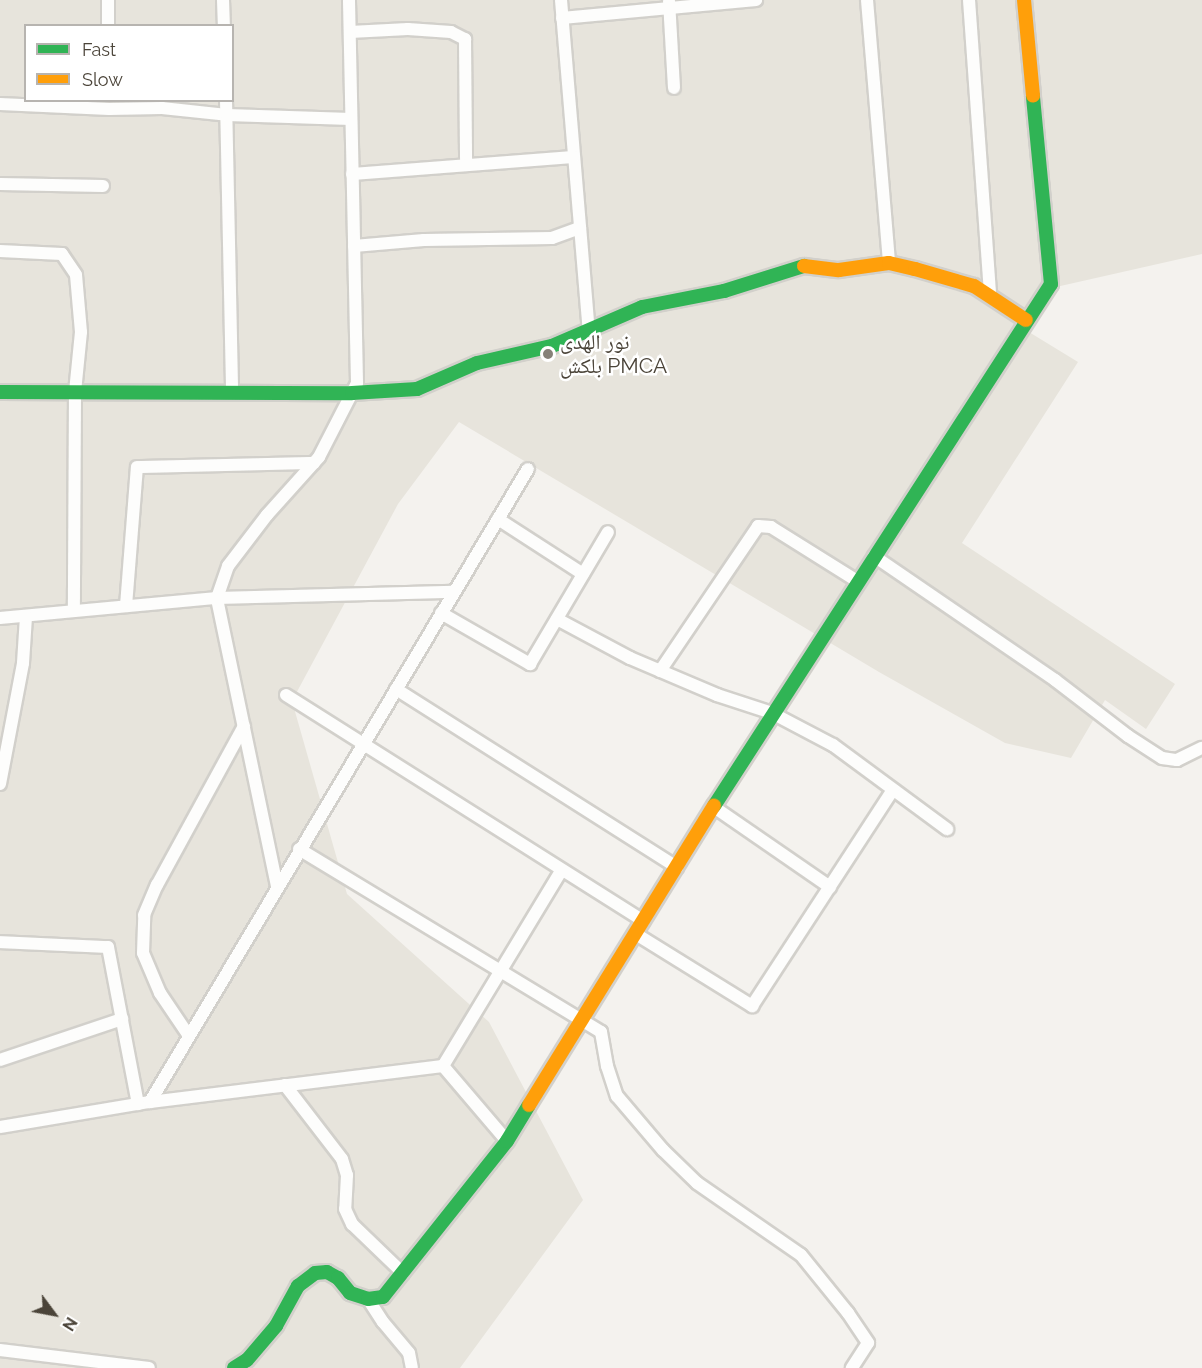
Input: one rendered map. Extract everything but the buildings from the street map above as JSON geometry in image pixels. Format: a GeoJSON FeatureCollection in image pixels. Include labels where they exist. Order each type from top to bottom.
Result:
{"type":"FeatureCollection","features":[{"type":"Feature","properties":{"kind":"street"},"geometry":{"type":"LineString","coordinates":[[108,0],[108,24]]}},
{"type":"Feature","properties":{"kind":"street"},"geometry":{"type":"LineString","coordinates":[[223,0],[224,24]]}},
{"type":"Feature","properties":{"kind":"street"},"geometry":{"type":"LineString","coordinates":[[278,886],[216,598],[228,566],[267,514],[314,463],[357,383],[349,0]]}},
{"type":"Feature","properties":{"kind":"street"},"geometry":{"type":"LineString","coordinates":[[561,0],[589,330]]}},
{"type":"Feature","properties":{"kind":"street"},"geometry":{"type":"LineString","coordinates":[[562,18],[669,4],[756,0]]}},
{"type":"Feature","properties":{"kind":"street"},"geometry":{"type":"LineString","coordinates":[[867,0],[889,263]]}},
{"type":"Feature","properties":{"kind":"street"},"geometry":{"type":"LineString","coordinates":[[969,0],[990,295]]}},
{"type":"Feature","properties":{"kind":"street"},"geometry":{"type":"LineString","coordinates":[[234,1368],[247,1360],[276,1326],[297,1286],[315,1273],[327,1272],[338,1278],[350,1293],[368,1299],[382,1297],[507,1141],[772,713],[1051,284],[1024,0]]}},
{"type":"Feature","properties":{"kind":"street"},"geometry":{"type":"LineString","coordinates":[[669,4],[674,88]]}},
{"type":"Feature","properties":{"kind":"street"},"geometry":{"type":"LineString","coordinates":[[350,33],[419,29],[452,32],[465,39],[466,165]]}},
{"type":"Feature","properties":{"kind":"street"},"geometry":{"type":"LineString","coordinates":[[226,102],[232,392]]}},
{"type":"Feature","properties":{"kind":"street"},"geometry":{"type":"LineString","coordinates":[[0,104],[109,105],[227,115],[351,119]]}},
{"type":"Feature","properties":{"kind":"street"},"geometry":{"type":"LineString","coordinates":[[352,174],[573,157]]}},
{"type":"Feature","properties":{"kind":"street"},"geometry":{"type":"LineString","coordinates":[[0,184],[103,186]]}},
{"type":"Feature","properties":{"kind":"street"},"geometry":{"type":"LineString","coordinates":[[354,246],[424,240],[552,238],[580,228]]}},
{"type":"Feature","properties":{"kind":"street"},"geometry":{"type":"LineString","coordinates":[[0,251],[62,254],[76,275],[81,332],[75,392],[74,611]]}},
{"type":"Feature","properties":{"kind":"street"},"geometry":{"type":"LineString","coordinates":[[0,392],[352,393],[417,389],[477,363],[552,346],[642,307],[724,291],[807,265],[839,270],[889,263],[974,286],[1026,320]]}},
{"type":"Feature","properties":{"kind":"street"},"geometry":{"type":"LineString","coordinates":[[126,606],[137,467],[314,463]]}},
{"type":"Feature","properties":{"kind":"street"},"geometry":{"type":"LineString","coordinates":[[144,1103],[189,1036],[528,469]]}},
{"type":"Feature","properties":{"kind":"street"},"geometry":{"type":"LineString","coordinates":[[498,519],[583,574]]}},
{"type":"Feature","properties":{"kind":"street"},"geometry":{"type":"LineString","coordinates":[[660,671],[758,526],[771,527],[857,581]]}},
{"type":"Feature","properties":{"kind":"street"},"geometry":{"type":"LineString","coordinates":[[441,613],[530,664],[608,532]]}},
{"type":"Feature","properties":{"kind":"street"},"geometry":{"type":"LineString","coordinates":[[874,556],[1055,680],[1128,736],[1162,758],[1177,760],[1202,747]]}},
{"type":"Feature","properties":{"kind":"street"},"geometry":{"type":"LineString","coordinates":[[0,618],[216,598],[454,592]]}},
{"type":"Feature","properties":{"kind":"street"},"geometry":{"type":"LineString","coordinates":[[0,784],[23,663],[26,616]]}},
{"type":"Feature","properties":{"kind":"street"},"geometry":{"type":"LineString","coordinates":[[557,619],[630,658],[717,695],[772,713],[833,745],[947,829]]}},
{"type":"Feature","properties":{"kind":"street"},"geometry":{"type":"LineString","coordinates":[[396,689],[677,867]]}},
{"type":"Feature","properties":{"kind":"street"},"geometry":{"type":"LineString","coordinates":[[286,695],[561,871],[644,921]]}},
{"type":"Feature","properties":{"kind":"street"},"geometry":{"type":"LineString","coordinates":[[189,1036],[160,993],[143,953],[144,915],[157,885],[244,726]]}},
{"type":"Feature","properties":{"kind":"street"},"geometry":{"type":"LineString","coordinates":[[636,934],[752,1006],[893,790]]}},
{"type":"Feature","properties":{"kind":"street"},"geometry":{"type":"LineString","coordinates":[[714,807],[830,887]]}},
{"type":"Feature","properties":{"kind":"street"},"geometry":{"type":"LineString","coordinates":[[299,849],[601,1032],[607,1066],[617,1096],[663,1150],[697,1183],[801,1255],[848,1313],[868,1343],[852,1368]]}},
{"type":"Feature","properties":{"kind":"street"},"geometry":{"type":"LineString","coordinates":[[442,1066],[561,871]]}},
{"type":"Feature","properties":{"kind":"street"},"geometry":{"type":"LineString","coordinates":[[0,942],[108,946],[122,1020],[144,1103]]}},
{"type":"Feature","properties":{"kind":"street"},"geometry":{"type":"LineString","coordinates":[[0,1060],[122,1020]]}},
{"type":"Feature","properties":{"kind":"street"},"geometry":{"type":"LineString","coordinates":[[0,1127],[144,1103],[442,1066]]}},
{"type":"Feature","properties":{"kind":"street"},"geometry":{"type":"LineString","coordinates":[[442,1066],[507,1141]]}},
{"type":"Feature","properties":{"kind":"street"},"geometry":{"type":"LineString","coordinates":[[285,1086],[342,1159],[347,1175],[345,1209],[352,1224],[403,1273]]}},
{"type":"Feature","properties":{"kind":"street"},"geometry":{"type":"LineString","coordinates":[[368,1299],[383,1322],[410,1353],[412,1368]]}},
{"type":"Feature","properties":{"kind":"street"},"geometry":{"type":"LineString","coordinates":[[0,1350],[90,1365],[149,1368]]}},
{"type":"Feature","properties":{"kind":"shaded area"},"geometry":{"type":"Polygon","coordinates":[[[0,0],[1202,0],[1202,254],[1056,287],[1024,329],[1078,362],[962,543],[1175,684],[1146,729],[1105,700],[1071,758],[1005,743],[879,672],[459,422],[398,504],[292,701],[347,894],[489,1022],[583,1200],[460,1368],[0,1368],[0,0]]]}},
{"type":"Feature","properties":{"kind":"traffic: fast"},"geometry":{"type":"LineString","coordinates":[[714,806],[1051,284],[1033,96]]}},
{"type":"Feature","properties":{"kind":"traffic: fast"},"geometry":{"type":"LineString","coordinates":[[0,392],[352,393],[417,389],[477,363],[552,346],[642,307],[724,291],[804,266]]}},
{"type":"Feature","properties":{"kind":"traffic: fast"},"geometry":{"type":"LineString","coordinates":[[234,1368],[247,1360],[276,1326],[298,1286],[315,1273],[327,1272],[338,1278],[350,1293],[368,1299],[383,1297],[507,1141],[529,1105]]}},
{"type":"Feature","properties":{"kind":"traffic: slow"},"geometry":{"type":"LineString","coordinates":[[1024,0],[1033,96]]}},
{"type":"Feature","properties":{"kind":"traffic: slow"},"geometry":{"type":"LineString","coordinates":[[804,266],[839,270],[889,263],[915,269],[974,286],[1026,320]]}},
{"type":"Feature","properties":{"kind":"traffic: slow"},"geometry":{"type":"LineString","coordinates":[[529,1105],[714,806]]}},
{"type":"Feature","properties":{"kind":"place","name":"نور الهدى بلكش PMCA"},"geometry":{"type":"Point","coordinates":[548,354]}}]}
